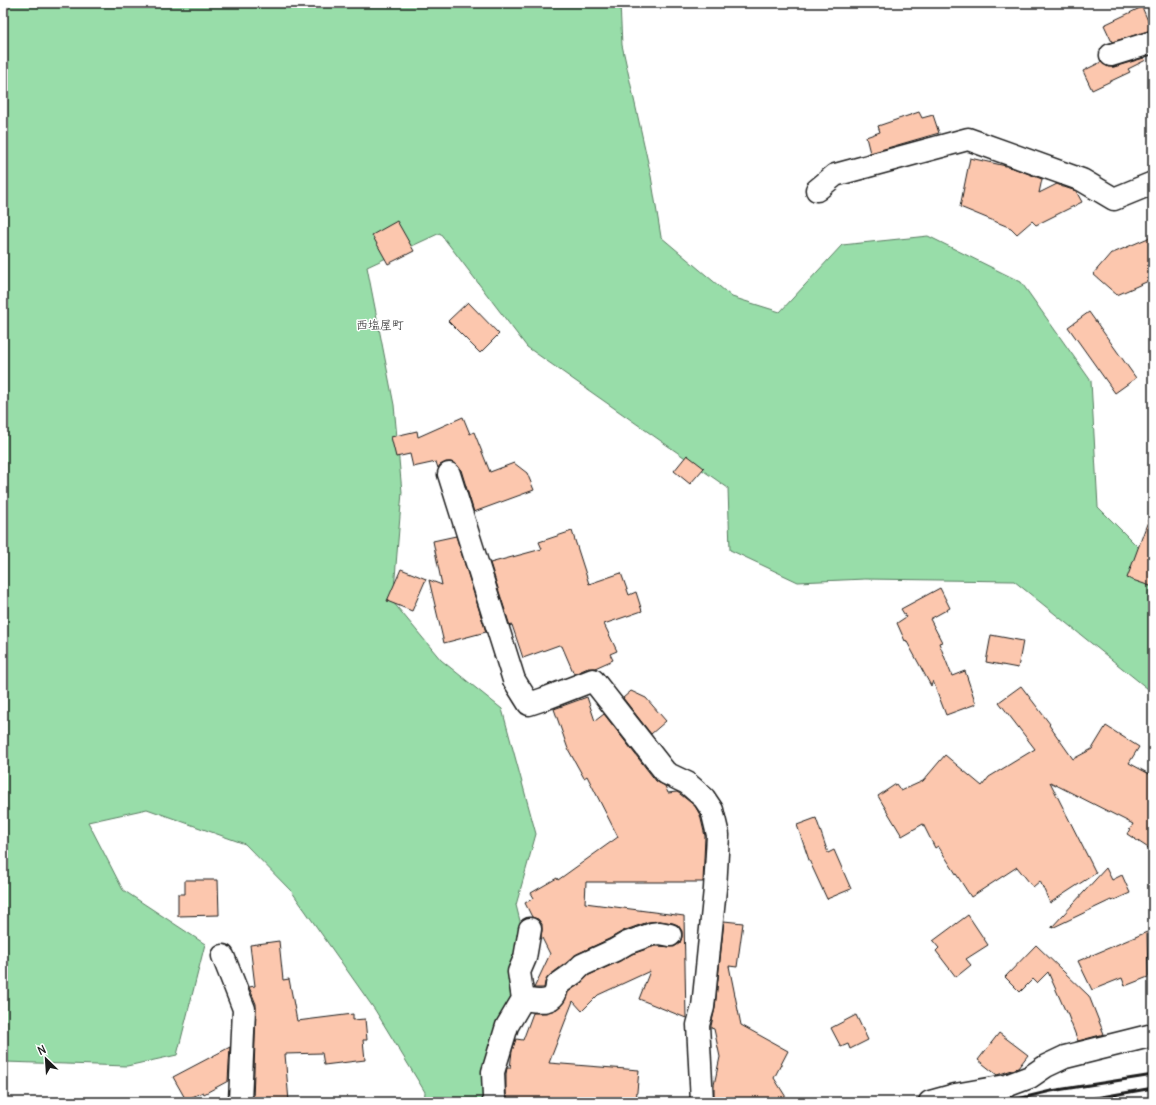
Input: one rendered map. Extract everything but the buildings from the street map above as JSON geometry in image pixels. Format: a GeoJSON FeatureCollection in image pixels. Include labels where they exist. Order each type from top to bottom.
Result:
{"type":"FeatureCollection","features":[{"type":"Feature","properties":{"kind":"street"},"geometry":{"type":"LineString","coordinates":[[1111,55],[1153,42]]}},
{"type":"Feature","properties":{"kind":"street"},"geometry":{"type":"LineString","coordinates":[[816,190],[835,175],[968,139],[1082,180],[1114,199],[1153,183]]}},
{"type":"Feature","properties":{"kind":"street"},"geometry":{"type":"LineString","coordinates":[[449,474],[514,680],[529,704],[593,680],[666,773],[687,783],[704,798],[712,810],[718,835],[716,889],[703,1006],[698,1025],[702,1102]]}},
{"type":"Feature","properties":{"kind":"street"},"geometry":{"type":"LineString","coordinates":[[496,1102],[494,1097],[493,1072],[507,1026],[523,999],[520,972],[525,958],[530,929]]}},
{"type":"Feature","properties":{"kind":"street"},"geometry":{"type":"LineString","coordinates":[[523,999],[544,1002],[549,1000],[555,993],[557,985],[574,973],[582,965],[652,934],[660,933],[670,935]]}},
{"type":"Feature","properties":{"kind":"street"},"geometry":{"type":"LineString","coordinates":[[223,956],[244,1009],[240,1102]]}},
{"type":"Feature","properties":{"kind":"street"},"geometry":{"type":"LineString","coordinates":[[930,1102],[956,1094],[1006,1086],[1030,1077],[1046,1066],[1065,1057],[1153,1035]]}},
{"type":"Feature","properties":{"kind":"green space"},"geometry":{"type":"Polygon","coordinates":[[[3,3],[620,3],[622,45],[651,176],[661,237],[732,297],[780,312],[842,245],[928,236],[1021,282],[1091,381],[1098,507],[1153,562],[1153,693],[1014,581],[865,579],[798,582],[730,550],[728,488],[527,347],[440,233],[367,267],[394,405],[402,492],[393,602],[441,660],[502,709],[536,834],[516,905],[521,925],[513,995],[487,1102],[424,1102],[425,1092],[375,1010],[292,892],[245,844],[147,809],[88,822],[123,890],[205,944],[177,1055],[127,1066],[5,1062],[3,1060],[3,3]]]}},
{"type":"Feature","properties":{"kind":"railway"},"geometry":{"type":"LineString","coordinates":[[1005,1102],[1051,1091],[1153,1075]]}},
{"type":"Feature","properties":{"kind":"railway"},"geometry":{"type":"LineString","coordinates":[[1073,1102],[1153,1088]]}},
{"type":"Feature","properties":{"kind":"district","name":"西塩屋町"},"geometry":{"type":"Point","coordinates":[380,324]}}]}
